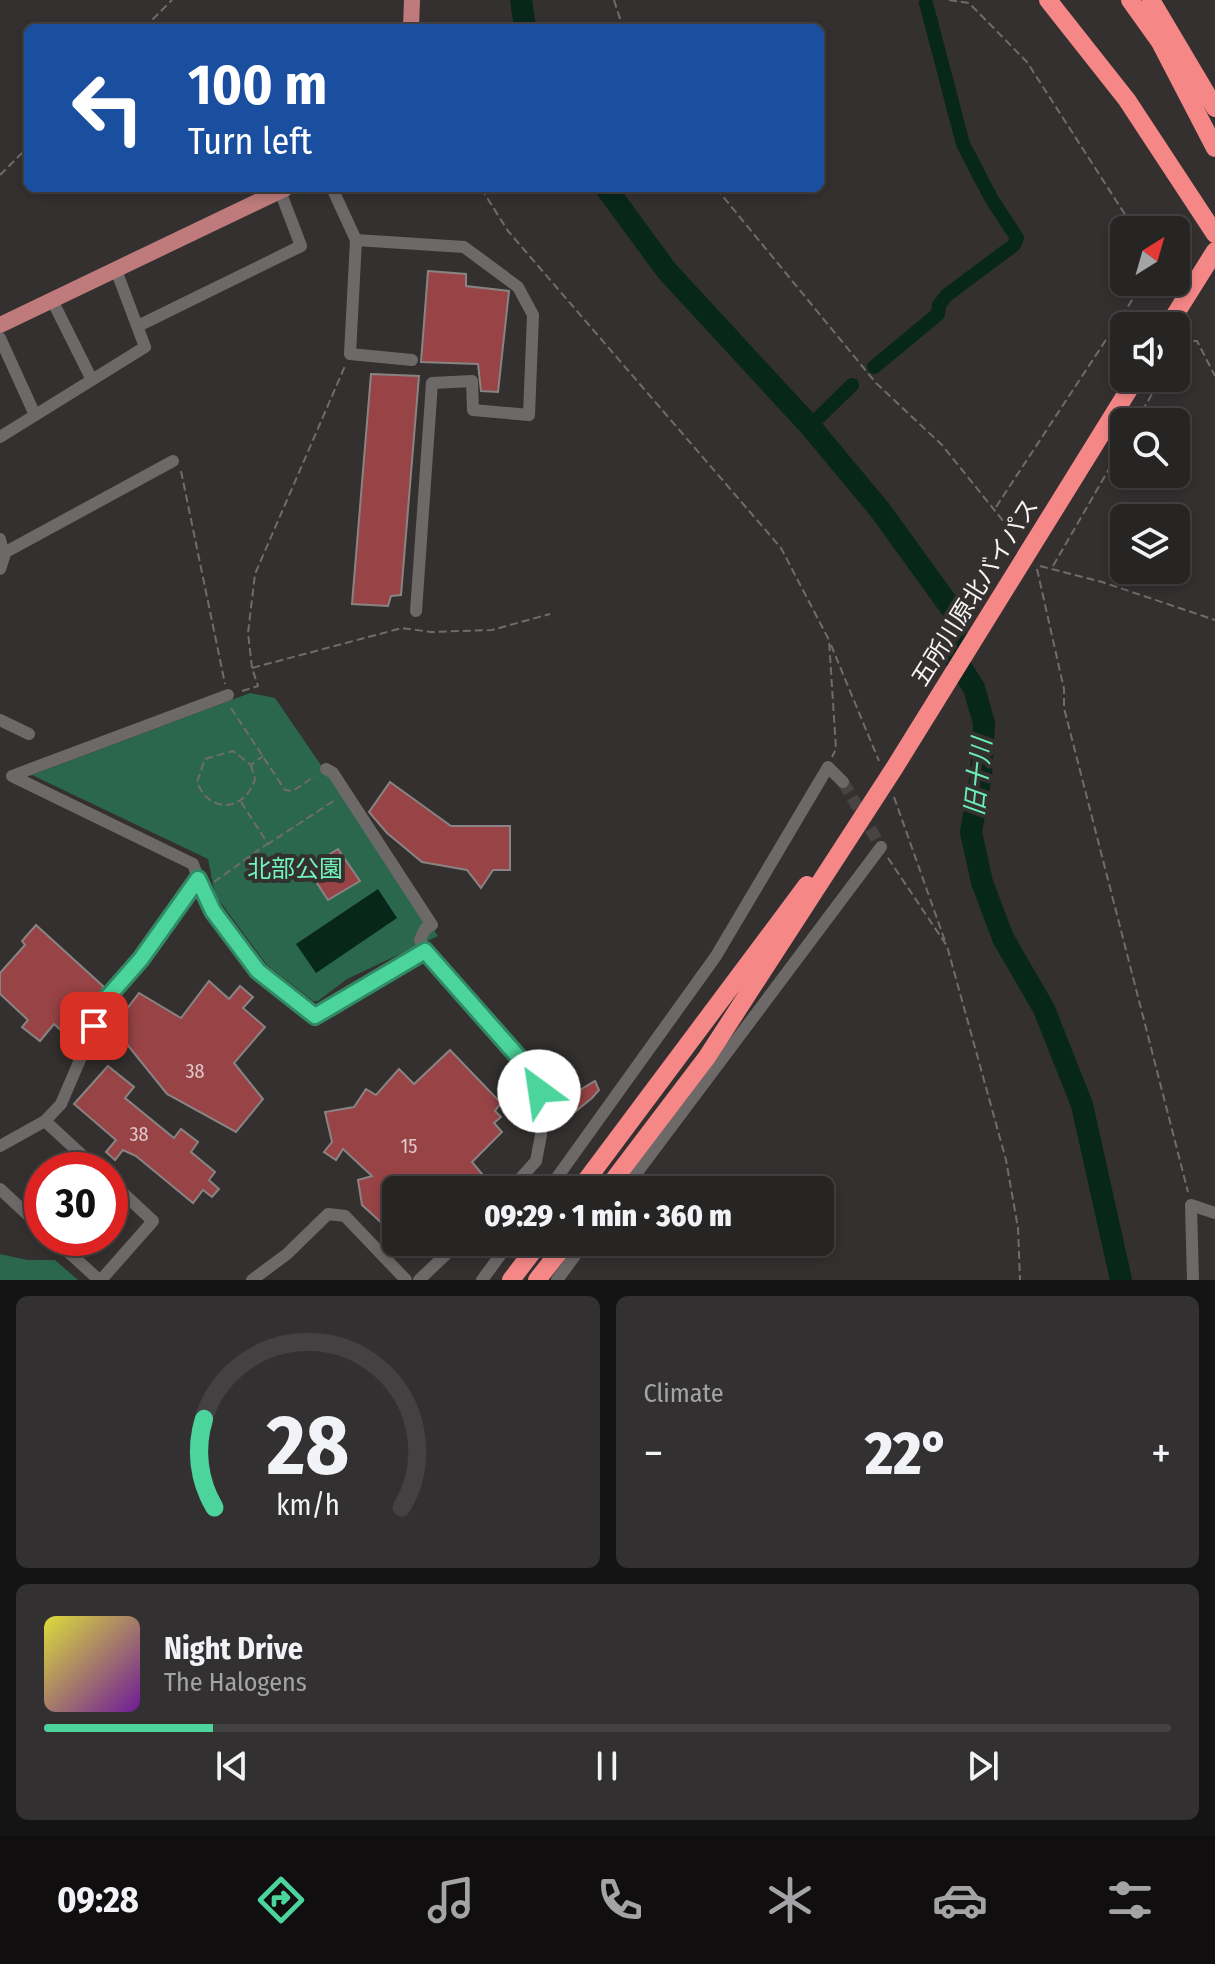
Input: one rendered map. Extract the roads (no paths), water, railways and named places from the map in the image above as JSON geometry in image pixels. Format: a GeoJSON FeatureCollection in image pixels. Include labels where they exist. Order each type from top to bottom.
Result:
{"type":"FeatureCollection","features":[{"type":"Feature","properties":{"kind":"highway"},"geometry":{"type":"LineString","coordinates":[[1048,0],[1127,100],[1215,234]]}},
{"type":"Feature","properties":{"kind":"highway"},"geometry":{"type":"LineString","coordinates":[[1130,0],[1160,42],[1215,148]]}},
{"type":"Feature","properties":{"kind":"highway"},"geometry":{"type":"LineString","coordinates":[[1151,0],[1215,108]]}},
{"type":"Feature","properties":{"kind":"highway"},"geometry":{"type":"LineString","coordinates":[[1177,312],[1215,251]]}},
{"type":"Feature","properties":{"kind":"highway","name":"五所川原北バイパス"},"geometry":{"type":"LineString","coordinates":[[617,1176],[707,1057],[1127,392]]}},
{"type":"Feature","properties":{"kind":"highway","name":"五所川原北バイパス"},"geometry":{"type":"LineString","coordinates":[[589,1176],[794,901],[852,830]]}},
{"type":"Feature","properties":{"kind":"highway"},"geometry":{"type":"LineString","coordinates":[[511,1280],[529,1256]]}},
{"type":"Feature","properties":{"kind":"highway"},"geometry":{"type":"LineString","coordinates":[[537,1280],[556,1256]]}},
{"type":"Feature","properties":{"kind":"main road"},"geometry":{"type":"LineString","coordinates":[[411,24],[412,0]]}},
{"type":"Feature","properties":{"kind":"main road"},"geometry":{"type":"LineString","coordinates":[[0,325],[279,192]]}},
{"type":"Feature","properties":{"kind":"street"},"geometry":{"type":"LineString","coordinates":[[140,325],[301,246],[284,192]]}},
{"type":"Feature","properties":{"kind":"street"},"geometry":{"type":"LineString","coordinates":[[334,192],[356,240],[350,354],[412,360]]}},
{"type":"Feature","properties":{"kind":"street"},"geometry":{"type":"LineString","coordinates":[[356,240],[464,247],[518,287],[533,315],[529,415],[473,410],[472,381],[432,383],[416,611]]}},
{"type":"Feature","properties":{"kind":"street"},"geometry":{"type":"LineString","coordinates":[[0,437],[145,347],[140,325],[116,270]]}},
{"type":"Feature","properties":{"kind":"street"},"geometry":{"type":"LineString","coordinates":[[52,300],[92,380]]}},
{"type":"Feature","properties":{"kind":"street"},"geometry":{"type":"LineString","coordinates":[[0,338],[35,415]]}},
{"type":"Feature","properties":{"kind":"street"},"geometry":{"type":"LineString","coordinates":[[4,553],[173,461]]}},
{"type":"Feature","properties":{"kind":"street"},"geometry":{"type":"LineString","coordinates":[[0,539],[4,553],[0,569]]}},
{"type":"Feature","properties":{"kind":"street"},"geometry":{"type":"LineString","coordinates":[[226,696],[12,776],[193,864],[213,911],[258,971],[315,1016],[425,951]]}},
{"type":"Feature","properties":{"kind":"street"},"geometry":{"type":"LineString","coordinates":[[0,720],[29,734]]}},
{"type":"Feature","properties":{"kind":"street"},"geometry":{"type":"LineString","coordinates":[[558,1176],[716,956],[828,767],[843,782]]}},
{"type":"Feature","properties":{"kind":"street"},"geometry":{"type":"LineString","coordinates":[[326,769],[346,792],[432,925],[425,929],[420,940],[425,951],[536,1077],[541,1135],[536,1161],[523,1176]]}},
{"type":"Feature","properties":{"kind":"street"},"geometry":{"type":"LineString","coordinates":[[634,1176],[881,847]]}},
{"type":"Feature","properties":{"kind":"street"},"geometry":{"type":"LineString","coordinates":[[0,1146],[45,1121],[61,1104],[106,999],[201,884]]}},
{"type":"Feature","properties":{"kind":"street"},"geometry":{"type":"LineString","coordinates":[[45,1121],[79,1152]]}},
{"type":"Feature","properties":{"kind":"street"},"geometry":{"type":"LineString","coordinates":[[0,1189],[24,1211]]}},
{"type":"Feature","properties":{"kind":"street"},"geometry":{"type":"LineString","coordinates":[[128,1198],[153,1221],[128,1249]]}},
{"type":"Feature","properties":{"kind":"street"},"geometry":{"type":"LineString","coordinates":[[1193,1280],[1191,1205],[1215,1213]]}},
{"type":"Feature","properties":{"kind":"street"},"geometry":{"type":"LineString","coordinates":[[252,1280],[287,1254],[328,1214],[336,1213],[345,1216],[406,1280]]}},
{"type":"Feature","properties":{"kind":"street"},"geometry":{"type":"LineString","coordinates":[[73,1256],[100,1280],[122,1256]]}},
{"type":"Feature","properties":{"kind":"street"},"geometry":{"type":"LineString","coordinates":[[419,1280],[444,1256]]}},
{"type":"Feature","properties":{"kind":"street"},"geometry":{"type":"LineString","coordinates":[[482,1280],[500,1256]]}},
{"type":"Feature","properties":{"kind":"street"},"geometry":{"type":"LineString","coordinates":[[557,1280],[575,1256]]}},
{"type":"Feature","properties":{"kind":"waterway","name":"旧十川"},"geometry":{"type":"LineString","coordinates":[[521,0],[524,24]]}},
{"type":"Feature","properties":{"kind":"waterway"},"geometry":{"type":"LineString","coordinates":[[874,367],[938,314],[939,305],[947,295],[1014,245],[1017,238],[991,198],[963,144],[926,3]]}},
{"type":"Feature","properties":{"kind":"waterway","name":"旧十川"},"geometry":{"type":"LineString","coordinates":[[609,192],[667,271],[810,426],[880,510],[956,615],[955,658],[974,688],[984,723],[981,776],[971,832],[982,882],[1003,938],[1044,1009],[1082,1105],[1121,1280]]}},
{"type":"Feature","properties":{"kind":"waterway"},"geometry":{"type":"LineString","coordinates":[[810,426],[852,385]]}},
{"type":"Feature","properties":{"kind":"tunnel"},"geometry":{"type":"LineString","coordinates":[[843,782],[881,847]]}},
{"type":"Feature","properties":{"kind":"park label","name":"北部公園"},"geometry":{"type":"Point","coordinates":[295,869]}}]}
